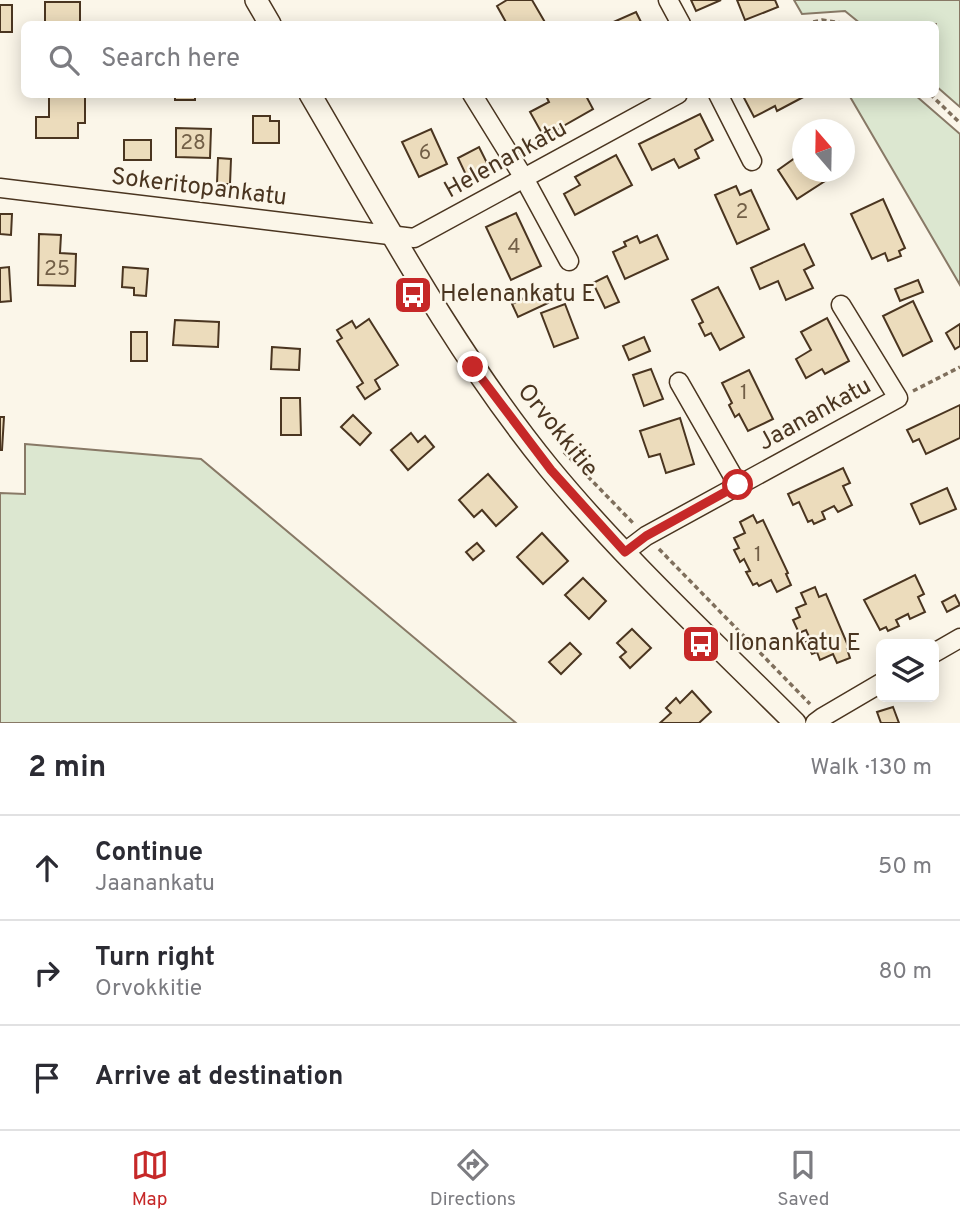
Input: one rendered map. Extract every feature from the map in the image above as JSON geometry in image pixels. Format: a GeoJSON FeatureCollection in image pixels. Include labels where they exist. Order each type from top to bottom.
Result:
{"type":"FeatureCollection","features":[{"type":"Feature","properties":{"kind":"street"},"geometry":{"type":"LineString","coordinates":[[256,0],[268,21]]}},
{"type":"Feature","properties":{"kind":"street"},"geometry":{"type":"LineString","coordinates":[[668,0],[679,21]]}},
{"type":"Feature","properties":{"kind":"street","name":"Orvokkitie"},"geometry":{"type":"LineString","coordinates":[[312,98],[473,367],[505,411],[551,470],[625,552],[795,723]]}},
{"type":"Feature","properties":{"kind":"street"},"geometry":{"type":"LineString","coordinates":[[474,98],[524,178],[569,261]]}},
{"type":"Feature","properties":{"kind":"street","name":"Helenankatu"},"geometry":{"type":"LineString","coordinates":[[392,235],[414,238],[671,98]]}},
{"type":"Feature","properties":{"kind":"street"},"geometry":{"type":"LineString","coordinates":[[720,98],[752,161]]}},
{"type":"Feature","properties":{"kind":"street","name":"Sokeritopankatu"},"geometry":{"type":"LineString","coordinates":[[0,188],[392,235]]}},
{"type":"Feature","properties":{"kind":"street","name":"Jaanankatu"},"geometry":{"type":"LineString","coordinates":[[625,552],[646,536],[898,398],[841,305]]}},
{"type":"Feature","properties":{"kind":"street"},"geometry":{"type":"LineString","coordinates":[[678,382],[738,485]]}},
{"type":"Feature","properties":{"kind":"street"},"geometry":{"type":"LineString","coordinates":[[939,650],[960,638]]}},
{"type":"Feature","properties":{"kind":"street"},"geometry":{"type":"LineString","coordinates":[[819,720],[876,686]]}},
{"type":"Feature","properties":{"kind":"path"},"geometry":{"type":"LineString","coordinates":[[934,98],[960,122]]}},
{"type":"Feature","properties":{"kind":"path"},"geometry":{"type":"LineString","coordinates":[[898,398],[960,367]]}},
{"type":"Feature","properties":{"kind":"path"},"geometry":{"type":"LineString","coordinates":[[561,449],[819,720]]}},
{"type":"Feature","properties":{"kind":"green space"},"geometry":{"type":"Polygon","coordinates":[[[794,0],[960,0],[960,107],[939,89],[939,21],[857,21],[845,11],[802,14],[794,0]]]}},
{"type":"Feature","properties":{"kind":"green space"},"geometry":{"type":"Polygon","coordinates":[[[851,98],[918,98],[960,134],[960,285],[851,98]]]}},
{"type":"Feature","properties":{"kind":"green space"},"geometry":{"type":"Polygon","coordinates":[[[25,444],[201,459],[516,723],[0,723],[0,493],[25,494],[25,444]]]}},
{"type":"Feature","properties":{"kind":"building"},"geometry":{"type":"Polygon","coordinates":[[[507,0],[532,0],[544,21],[505,21],[497,6],[507,0]]]}},
{"type":"Feature","properties":{"kind":"building"},"geometry":{"type":"Polygon","coordinates":[[[691,0],[721,0],[696,11],[691,0]]]}},
{"type":"Feature","properties":{"kind":"building"},"geometry":{"type":"Polygon","coordinates":[[[737,0],[775,0],[778,7],[745,20],[737,0]]]}},
{"type":"Feature","properties":{"kind":"building"},"geometry":{"type":"Polygon","coordinates":[[[45,2],[80,2],[80,21],[45,21],[45,2]]]}},
{"type":"Feature","properties":{"kind":"building"},"geometry":{"type":"Polygon","coordinates":[[[0,5],[12,5],[12,32],[0,32],[0,5]]]}},
{"type":"Feature","properties":{"kind":"building"},"geometry":{"type":"Polygon","coordinates":[[[636,12],[640,21],[616,21],[636,12]]]}},
{"type":"Feature","properties":{"kind":"building"},"geometry":{"type":"Polygon","coordinates":[[[49,98],[85,98],[85,123],[78,123],[78,138],[36,138],[36,117],[49,117],[49,98]]]}},
{"type":"Feature","properties":{"kind":"building"},"geometry":{"type":"Polygon","coordinates":[[[175,98],[195,98],[195,100],[175,98]]]}},
{"type":"Feature","properties":{"kind":"building"},"geometry":{"type":"Polygon","coordinates":[[[547,98],[587,98],[593,109],[544,137],[530,112],[549,102],[547,98]]]}},
{"type":"Feature","properties":{"kind":"building"},"geometry":{"type":"Polygon","coordinates":[[[744,98],[801,98],[777,111],[775,106],[754,117],[744,98]]]}},
{"type":"Feature","properties":{"kind":"building"},"geometry":{"type":"Polygon","coordinates":[[[700,114],[713,140],[695,150],[699,158],[679,168],[674,159],[652,170],[639,144],[700,114]]]}},
{"type":"Feature","properties":{"kind":"building"},"geometry":{"type":"Polygon","coordinates":[[[253,116],[270,116],[270,121],[279,121],[279,143],[253,143],[253,116]]]}},
{"type":"Feature","properties":{"kind":"building"},"geometry":{"type":"Polygon","coordinates":[[[176,128],[211,129],[210,158],[176,157],[176,128]]]}},
{"type":"Feature","properties":{"kind":"building"},"geometry":{"type":"Polygon","coordinates":[[[431,129],[447,164],[419,177],[402,142],[431,129]]]}},
{"type":"Feature","properties":{"kind":"building"},"geometry":{"type":"Polygon","coordinates":[[[124,140],[151,140],[151,160],[124,160],[124,140]]]}},
{"type":"Feature","properties":{"kind":"building"},"geometry":{"type":"Polygon","coordinates":[[[479,147],[489,167],[467,177],[458,158],[479,147]]]}},
{"type":"Feature","properties":{"kind":"building"},"geometry":{"type":"Polygon","coordinates":[[[616,155],[632,185],[575,215],[564,194],[580,185],[575,177],[616,155]]]}},
{"type":"Feature","properties":{"kind":"building"},"geometry":{"type":"Polygon","coordinates":[[[218,158],[231,159],[230,184],[217,184],[218,158]]]}},
{"type":"Feature","properties":{"kind":"building"},"geometry":{"type":"Polygon","coordinates":[[[792,160],[792,182],[823,182],[797,199],[778,170],[792,160]]]}},
{"type":"Feature","properties":{"kind":"building"},"geometry":{"type":"Polygon","coordinates":[[[736,186],[740,195],[751,190],[769,229],[737,244],[715,195],[736,186]]]}},
{"type":"Feature","properties":{"kind":"building"},"geometry":{"type":"Polygon","coordinates":[[[883,199],[905,248],[899,251],[901,256],[888,261],[885,253],[872,259],[851,214],[883,199]]]}},
{"type":"Feature","properties":{"kind":"building"},"geometry":{"type":"Polygon","coordinates":[[[516,213],[541,266],[511,280],[486,227],[516,213]]]}},
{"type":"Feature","properties":{"kind":"building"},"geometry":{"type":"Polygon","coordinates":[[[0,214],[12,214],[11,235],[0,234],[0,214]]]}},
{"type":"Feature","properties":{"kind":"building"},"geometry":{"type":"Polygon","coordinates":[[[39,234],[61,235],[60,253],[76,254],[75,286],[38,285],[39,234]]]}},
{"type":"Feature","properties":{"kind":"building"},"geometry":{"type":"Polygon","coordinates":[[[657,235],[668,259],[625,279],[613,252],[626,246],[624,242],[637,236],[640,243],[657,235]]]}},
{"type":"Feature","properties":{"kind":"building"},"geometry":{"type":"Polygon","coordinates":[[[804,244],[814,265],[804,270],[813,288],[786,300],[778,281],[760,289],[751,268],[804,244]]]}},
{"type":"Feature","properties":{"kind":"building"},"geometry":{"type":"Polygon","coordinates":[[[9,267],[11,301],[0,302],[0,268],[9,267]]]}},
{"type":"Feature","properties":{"kind":"building"},"geometry":{"type":"Polygon","coordinates":[[[123,267],[148,269],[146,296],[134,295],[134,288],[122,287],[123,267]]]}},
{"type":"Feature","properties":{"kind":"building"},"geometry":{"type":"Polygon","coordinates":[[[607,276],[619,302],[605,308],[593,283],[607,276]]]}},
{"type":"Feature","properties":{"kind":"building"},"geometry":{"type":"Polygon","coordinates":[[[918,280],[923,292],[900,301],[895,289],[918,280]]]}},
{"type":"Feature","properties":{"kind":"building"},"geometry":{"type":"Polygon","coordinates":[[[718,287],[744,337],[720,350],[711,333],[705,336],[699,324],[703,322],[692,300],[718,287]]]}},
{"type":"Feature","properties":{"kind":"building"},"geometry":{"type":"Polygon","coordinates":[[[542,289],[548,303],[518,317],[512,304],[542,289]]]}},
{"type":"Feature","properties":{"kind":"building"},"geometry":{"type":"Polygon","coordinates":[[[913,301],[932,341],[903,356],[883,316],[913,301]]]}},
{"type":"Feature","properties":{"kind":"building"},"geometry":{"type":"Polygon","coordinates":[[[565,304],[578,338],[554,347],[541,313],[565,304]]]}},
{"type":"Feature","properties":{"kind":"building"},"geometry":{"type":"Polygon","coordinates":[[[827,318],[849,361],[825,374],[822,369],[806,378],[796,359],[811,350],[801,332],[827,318]]]}},
{"type":"Feature","properties":{"kind":"building"},"geometry":{"type":"Polygon","coordinates":[[[369,319],[398,365],[375,380],[380,389],[365,399],[357,387],[363,383],[337,341],[342,338],[337,330],[352,321],[356,328],[369,319]]]}},
{"type":"Feature","properties":{"kind":"building"},"geometry":{"type":"Polygon","coordinates":[[[175,320],[219,322],[218,347],[173,345],[175,320]]]}},
{"type":"Feature","properties":{"kind":"building"},"geometry":{"type":"Polygon","coordinates":[[[960,324],[960,346],[955,349],[946,333],[960,324]]]}},
{"type":"Feature","properties":{"kind":"building"},"geometry":{"type":"Polygon","coordinates":[[[131,332],[147,332],[147,361],[131,361],[131,332]]]}},
{"type":"Feature","properties":{"kind":"building"},"geometry":{"type":"Polygon","coordinates":[[[644,337],[650,351],[629,360],[623,346],[644,337]]]}},
{"type":"Feature","properties":{"kind":"building"},"geometry":{"type":"Polygon","coordinates":[[[272,347],[300,349],[299,370],[271,369],[272,347]]]}},
{"type":"Feature","properties":{"kind":"building"},"geometry":{"type":"Polygon","coordinates":[[[651,369],[663,399],[644,406],[633,375],[651,369]]]}},
{"type":"Feature","properties":{"kind":"building"},"geometry":{"type":"Polygon","coordinates":[[[749,370],[773,419],[748,431],[739,414],[735,417],[729,405],[732,403],[722,383],[749,370]]]}},
{"type":"Feature","properties":{"kind":"building"},"geometry":{"type":"Polygon","coordinates":[[[281,398],[300,398],[301,435],[281,435],[281,398]]]}},
{"type":"Feature","properties":{"kind":"building"},"geometry":{"type":"Polygon","coordinates":[[[960,405],[960,438],[926,454],[919,439],[913,442],[907,430],[960,405]]]}},
{"type":"Feature","properties":{"kind":"building"},"geometry":{"type":"Polygon","coordinates":[[[353,415],[371,433],[360,445],[341,427],[353,415]]]}},
{"type":"Feature","properties":{"kind":"building"},"geometry":{"type":"Polygon","coordinates":[[[0,417],[4,417],[2,450],[0,450],[0,417]]]}},
{"type":"Feature","properties":{"kind":"building"},"geometry":{"type":"Polygon","coordinates":[[[680,418],[694,464],[666,473],[660,454],[649,457],[640,431],[680,418]]]}},
{"type":"Feature","properties":{"kind":"building"},"geometry":{"type":"Polygon","coordinates":[[[411,433],[418,442],[425,436],[434,447],[408,470],[391,450],[411,433]]]}},
{"type":"Feature","properties":{"kind":"building"},"geometry":{"type":"Polygon","coordinates":[[[843,468],[850,483],[843,486],[852,505],[838,512],[834,506],[822,512],[825,519],[814,524],[812,520],[808,522],[799,502],[793,505],[788,494],[843,468]]]}},
{"type":"Feature","properties":{"kind":"building"},"geometry":{"type":"Polygon","coordinates":[[[488,474],[517,507],[496,526],[482,510],[474,517],[459,500],[488,474]]]}},
{"type":"Feature","properties":{"kind":"building"},"geometry":{"type":"Polygon","coordinates":[[[947,488],[956,509],[920,524],[911,504],[947,488]]]}},
{"type":"Feature","properties":{"kind":"building"},"geometry":{"type":"Polygon","coordinates":[[[753,515],[757,523],[763,520],[788,573],[786,574],[791,585],[777,592],[771,580],[759,586],[757,583],[753,585],[746,572],[750,571],[744,559],[740,562],[734,550],[739,548],[734,538],[745,533],[740,522],[753,515]]]}},
{"type":"Feature","properties":{"kind":"building"},"geometry":{"type":"Polygon","coordinates":[[[542,533],[568,561],[543,584],[517,557],[542,533]]]}},
{"type":"Feature","properties":{"kind":"building"},"geometry":{"type":"Polygon","coordinates":[[[477,543],[484,551],[473,560],[466,552],[477,543]]]}},
{"type":"Feature","properties":{"kind":"building"},"geometry":{"type":"Polygon","coordinates":[[[915,575],[924,594],[918,597],[925,612],[910,619],[908,614],[896,620],[899,626],[888,631],[886,627],[880,630],[864,600],[915,575]]]}},
{"type":"Feature","properties":{"kind":"building"},"geometry":{"type":"Polygon","coordinates":[[[583,578],[606,601],[589,619],[565,595],[583,578]]]}},
{"type":"Feature","properties":{"kind":"building"},"geometry":{"type":"Polygon","coordinates":[[[815,587],[819,597],[826,594],[849,648],[850,658],[837,663],[833,654],[820,660],[817,652],[812,654],[806,642],[811,641],[806,630],[799,633],[793,620],[800,617],[796,608],[806,604],[801,593],[815,587]]]}},
{"type":"Feature","properties":{"kind":"building"},"geometry":{"type":"Polygon","coordinates":[[[955,595],[960,605],[947,612],[942,602],[955,595]]]}},
{"type":"Feature","properties":{"kind":"building"},"geometry":{"type":"Polygon","coordinates":[[[632,629],[651,648],[630,668],[620,657],[626,652],[617,643],[632,629]]]}},
{"type":"Feature","properties":{"kind":"building"},"geometry":{"type":"Polygon","coordinates":[[[570,643],[581,654],[561,674],[549,662],[570,643]]]}},
{"type":"Feature","properties":{"kind":"building"},"geometry":{"type":"Polygon","coordinates":[[[692,691],[711,712],[699,723],[660,723],[671,713],[666,708],[676,698],[680,703],[692,691]]]}},
{"type":"Feature","properties":{"kind":"building"},"geometry":{"type":"Polygon","coordinates":[[[893,707],[899,723],[881,723],[877,712],[893,707]]]}},
{"type":"Feature","properties":{"kind":"place","name":"Helenankatu E"},"geometry":{"type":"Point","coordinates":[413,295]}},
{"type":"Feature","properties":{"kind":"place","name":"Ilonankatu E"},"geometry":{"type":"Point","coordinates":[701,644]}},
{"type":"Feature","properties":{"kind":"route"},"geometry":{"type":"LineString","coordinates":[[473,367],[551,470],[625,552],[646,536],[738,485]]}}]}
